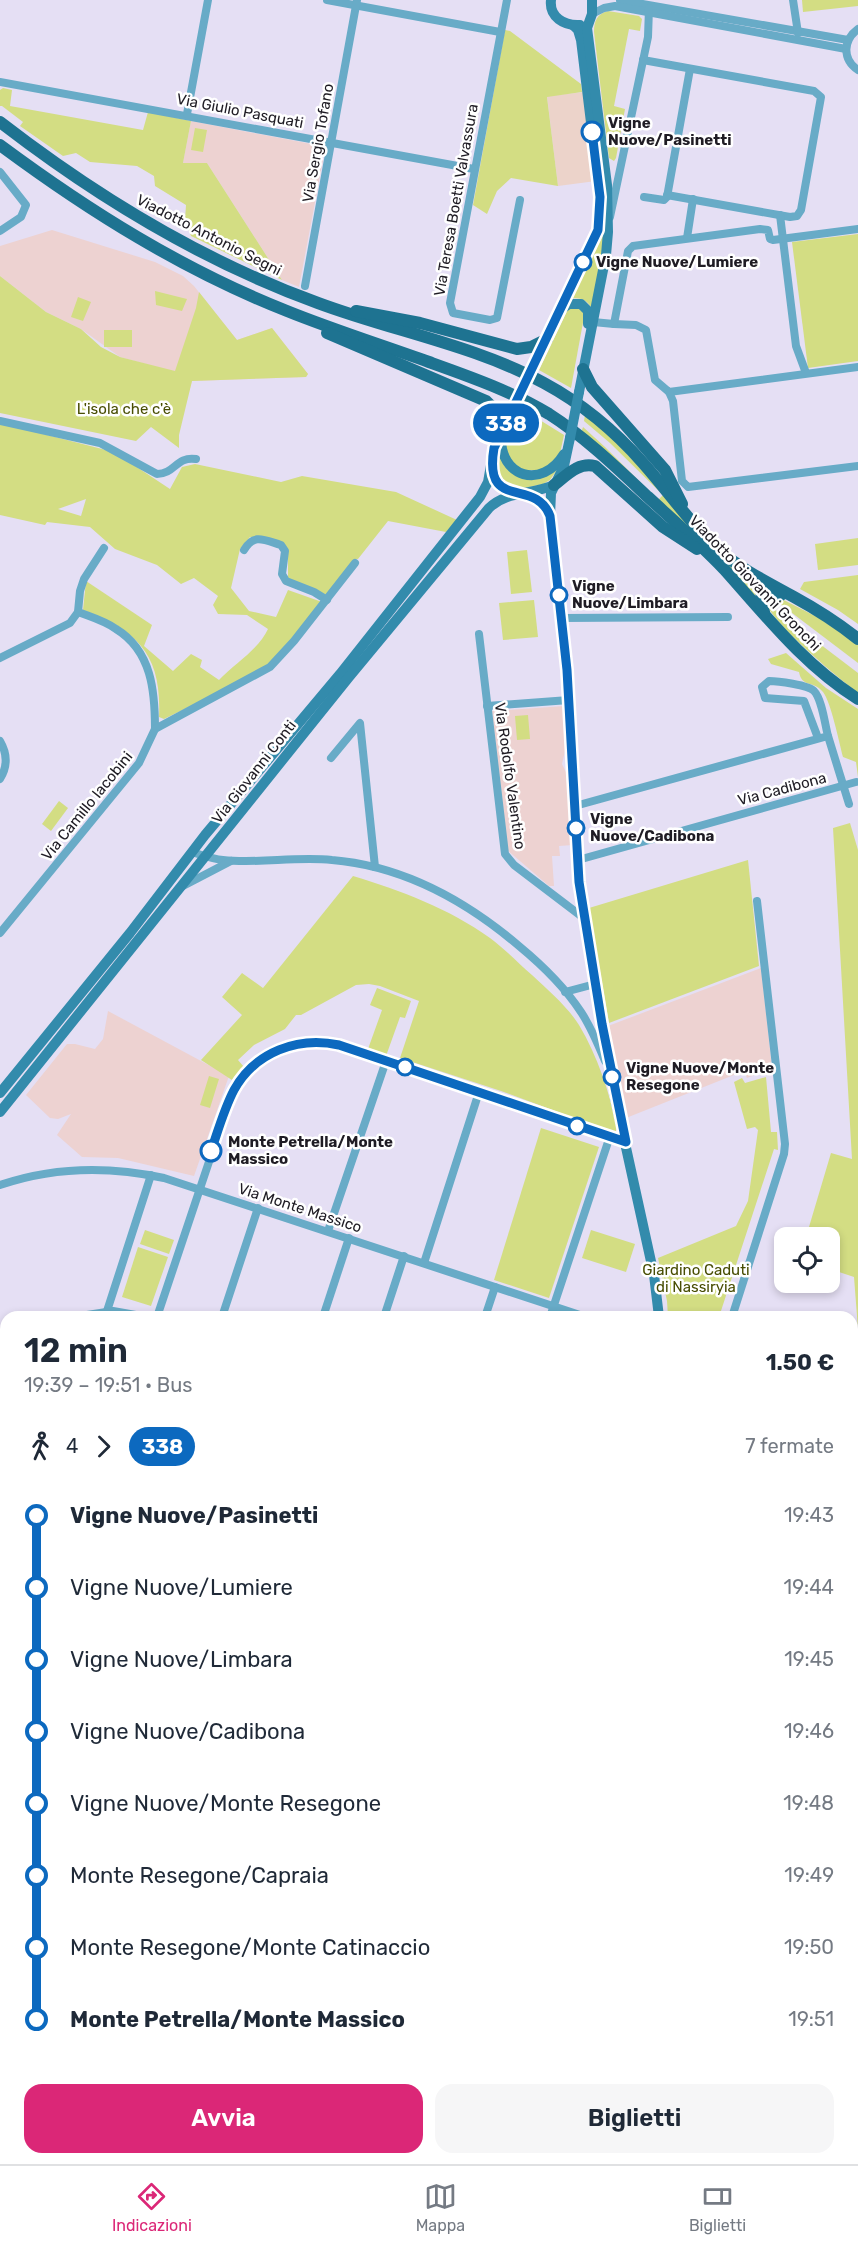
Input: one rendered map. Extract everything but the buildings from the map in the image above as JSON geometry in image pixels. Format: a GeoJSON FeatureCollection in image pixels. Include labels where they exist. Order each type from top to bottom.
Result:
{"type":"FeatureCollection","features":[{"type":"Feature","properties":{"kind":"main road"},"geometry":{"type":"LineString","coordinates":[[592,0],[588,30],[608,193],[607,251],[564,466],[550,496],[550,516],[562,618],[578,860],[585,919],[612,1078],[654,1275],[658,1311]]}},
{"type":"Feature","properties":{"kind":"main road"},"geometry":{"type":"LineString","coordinates":[[550,1],[554,15],[563,22],[583,25],[591,16]]}},
{"type":"Feature","properties":{"kind":"main road","name":"Via Giovanni Conti"},"geometry":{"type":"LineString","coordinates":[[0,1093],[130,933],[192,852],[347,665],[473,506],[487,485],[494,448],[597,233],[601,212],[581,40],[578,30],[573,25]]}},
{"type":"Feature","properties":{"kind":"main road","name":"Viadotto Antonio Segni"},"geometry":{"type":"LineString","coordinates":[[0,122],[101,194],[160,230],[241,271],[319,304],[476,354],[515,369],[557,391]]}},
{"type":"Feature","properties":{"kind":"main road"},"geometry":{"type":"LineString","coordinates":[[0,145],[83,204],[145,242],[212,278],[289,312],[358,348],[486,401],[493,408],[497,420],[494,448]]}},
{"type":"Feature","properties":{"kind":"main road"},"geometry":{"type":"LineString","coordinates":[[559,311],[566,305],[576,303],[584,305],[587,309],[586,350]]}},
{"type":"Feature","properties":{"kind":"main road"},"geometry":{"type":"LineString","coordinates":[[319,304],[420,322],[512,348],[531,347],[547,339]]}},
{"type":"Feature","properties":{"kind":"main road","name":"Viadotto Giovanni Gronchi"},"geometry":{"type":"LineString","coordinates":[[289,312],[489,384],[551,416],[599,453],[713,558],[781,634],[825,675],[858,699]]}},
{"type":"Feature","properties":{"kind":"main road"},"geometry":{"type":"LineString","coordinates":[[583,369],[592,387],[665,470],[689,519]]}},
{"type":"Feature","properties":{"kind":"main road","name":"Viadotto Giovanni Gronchi"},"geometry":{"type":"LineString","coordinates":[[557,391],[595,418],[631,450],[689,519],[716,547],[738,565],[810,606],[858,639]]}},
{"type":"Feature","properties":{"kind":"main road"},"geometry":{"type":"LineString","coordinates":[[502,432],[502,450],[505,460],[514,470],[525,475],[537,475],[549,471],[567,449]]}},
{"type":"Feature","properties":{"kind":"main road"},"geometry":{"type":"LineString","coordinates":[[491,463],[500,486],[509,492],[524,494],[540,500],[550,516]]}},
{"type":"Feature","properties":{"kind":"main road"},"geometry":{"type":"LineString","coordinates":[[554,485],[579,466],[595,466],[667,531],[713,558]]}},
{"type":"Feature","properties":{"kind":"main road","name":"Via Giovanni Conti"},"geometry":{"type":"LineString","coordinates":[[0,1112],[356,668],[489,508],[506,497],[541,491],[554,485]]}},
{"type":"Feature","properties":{"kind":"main road"},"geometry":{"type":"LineString","coordinates":[[781,634],[761,608],[760,599],[763,593],[771,591],[810,606]]}},
{"type":"Feature","properties":{"kind":"street"},"geometry":{"type":"LineString","coordinates":[[187,114],[208,0]]}},
{"type":"Feature","properties":{"kind":"street"},"geometry":{"type":"LineString","coordinates":[[327,0],[357,3],[500,32]]}},
{"type":"Feature","properties":{"kind":"street","name":"Via Teresa Boetti Valvassura"},"geometry":{"type":"LineString","coordinates":[[507,0],[450,303],[453,313],[492,320],[497,318],[520,200]]}},
{"type":"Feature","properties":{"kind":"street"},"geometry":{"type":"LineString","coordinates":[[620,0],[662,14],[846,49]]}},
{"type":"Feature","properties":{"kind":"street"},"geometry":{"type":"LineString","coordinates":[[793,0],[798,33]]}},
{"type":"Feature","properties":{"kind":"street","name":"Via Sergio Tofano"},"geometry":{"type":"LineString","coordinates":[[304,286],[357,3]]}},
{"type":"Feature","properties":{"kind":"street"},"geometry":{"type":"LineString","coordinates":[[591,16],[604,8],[613,6],[649,9],[848,40]]}},
{"type":"Feature","properties":{"kind":"street"},"geometry":{"type":"LineString","coordinates":[[608,225],[619,184],[649,30],[649,9]]}},
{"type":"Feature","properties":{"kind":"street"},"geometry":{"type":"LineString","coordinates":[[649,30],[662,14]]}},
{"type":"Feature","properties":{"kind":"street"},"geometry":{"type":"LineString","coordinates":[[858,28],[848,40],[846,49],[850,63],[858,70]]}},
{"type":"Feature","properties":{"kind":"street"},"geometry":{"type":"LineString","coordinates":[[643,60],[814,91],[819,95],[821,101],[798,216],[780,215],[667,195]]}},
{"type":"Feature","properties":{"kind":"street"},"geometry":{"type":"LineString","coordinates":[[644,197],[664,200],[667,195],[690,69]]}},
{"type":"Feature","properties":{"kind":"street","name":"Via Giulio Pasquati"},"geometry":{"type":"LineString","coordinates":[[0,81],[474,169]]}},
{"type":"Feature","properties":{"kind":"street"},"geometry":{"type":"LineString","coordinates":[[0,172],[23,200],[26,208],[21,218],[0,231]]}},
{"type":"Feature","properties":{"kind":"street"},"geometry":{"type":"LineString","coordinates":[[687,238],[693,199]]}},
{"type":"Feature","properties":{"kind":"street"},"geometry":{"type":"LineString","coordinates":[[780,215],[796,346],[806,373]]}},
{"type":"Feature","properties":{"kind":"street"},"geometry":{"type":"LineString","coordinates":[[614,324],[628,251],[636,245],[763,229],[768,231],[771,240],[858,229]]}},
{"type":"Feature","properties":{"kind":"street"},"geometry":{"type":"LineString","coordinates":[[593,322],[636,325],[646,330],[656,382],[669,392],[673,401],[682,482],[686,486],[692,488],[858,466]]}},
{"type":"Feature","properties":{"kind":"street"},"geometry":{"type":"LineString","coordinates":[[669,392],[858,367]]}},
{"type":"Feature","properties":{"kind":"street"},"geometry":{"type":"LineString","coordinates":[[0,421],[100,443],[157,474],[167,472],[183,459],[196,459]]}},
{"type":"Feature","properties":{"kind":"street"},"geometry":{"type":"LineString","coordinates":[[244,550],[250,541],[255,539],[281,545],[285,551],[282,574],[285,581],[312,591],[327,600]]}},
{"type":"Feature","properties":{"kind":"street"},"geometry":{"type":"LineString","coordinates":[[0,658],[66,627],[74,619],[78,612],[82,583],[104,548]]}},
{"type":"Feature","properties":{"kind":"street"},"geometry":{"type":"LineString","coordinates":[[78,612],[117,629],[147,664],[155,699],[155,729],[264,671],[285,652],[354,563]]}},
{"type":"Feature","properties":{"kind":"street"},"geometry":{"type":"LineString","coordinates":[[562,618],[728,617]]}},
{"type":"Feature","properties":{"kind":"street","name":"Via Rodolfo Valentino"},"geometry":{"type":"LineString","coordinates":[[479,634],[505,854],[514,865],[585,919]]}},
{"type":"Feature","properties":{"kind":"street"},"geometry":{"type":"LineString","coordinates":[[818,738],[806,703],[799,700],[765,698],[762,691],[763,684],[772,681],[814,690],[849,804]]}},
{"type":"Feature","properties":{"kind":"street"},"geometry":{"type":"LineString","coordinates":[[487,706],[569,700]]}},
{"type":"Feature","properties":{"kind":"street"},"geometry":{"type":"LineString","coordinates":[[331,758],[360,723],[375,867]]}},
{"type":"Feature","properties":{"kind":"street","name":"Via Camillo Iacobini"},"geometry":{"type":"LineString","coordinates":[[0,933],[139,763],[155,729]]}},
{"type":"Feature","properties":{"kind":"street"},"geometry":{"type":"LineString","coordinates":[[575,806],[828,736]]}},
{"type":"Feature","properties":{"kind":"street"},"geometry":{"type":"LineString","coordinates":[[0,741],[5,751],[6,762],[0,779]]}},
{"type":"Feature","properties":{"kind":"street","name":"Via Cadibona"},"geometry":{"type":"LineString","coordinates":[[578,860],[856,782]]}},
{"type":"Feature","properties":{"kind":"street"},"geometry":{"type":"LineString","coordinates":[[192,852],[233,861],[321,859],[375,867],[424,883],[471,908],[532,957],[565,992],[592,1031],[612,1078]]}},
{"type":"Feature","properties":{"kind":"street"},"geometry":{"type":"LineString","coordinates":[[180,888],[233,861]]}},
{"type":"Feature","properties":{"kind":"street"},"geometry":{"type":"LineString","coordinates":[[734,1311],[784,1154],[785,1144],[757,901]]}},
{"type":"Feature","properties":{"kind":"street"},"geometry":{"type":"LineString","coordinates":[[565,992],[595,984]]}},
{"type":"Feature","properties":{"kind":"street"},"geometry":{"type":"LineString","coordinates":[[159,1311],[233,1092],[243,1077],[265,1057],[289,1046],[321,1042],[339,1045],[626,1142]]}},
{"type":"Feature","properties":{"kind":"street"},"geometry":{"type":"LineString","coordinates":[[328,1231],[386,1061]]}},
{"type":"Feature","properties":{"kind":"street"},"geometry":{"type":"LineString","coordinates":[[424,1263],[479,1092]]}},
{"type":"Feature","properties":{"kind":"street"},"geometry":{"type":"LineString","coordinates":[[552,1311],[610,1137]]}},
{"type":"Feature","properties":{"kind":"street","name":"Via Monte Massico"},"geometry":{"type":"LineString","coordinates":[[0,1185],[44,1174],[86,1170],[116,1170],[151,1175],[199,1188],[569,1311]]}},
{"type":"Feature","properties":{"kind":"street"},"geometry":{"type":"LineString","coordinates":[[123,1311],[107,1311],[151,1175]]}},
{"type":"Feature","properties":{"kind":"street"},"geometry":{"type":"LineString","coordinates":[[224,1311],[258,1208]]}},
{"type":"Feature","properties":{"kind":"street"},"geometry":{"type":"LineString","coordinates":[[324,1311],[349,1238]]}},
{"type":"Feature","properties":{"kind":"street"},"geometry":{"type":"LineString","coordinates":[[386,1311],[404,1256]]}},
{"type":"Feature","properties":{"kind":"street"},"geometry":{"type":"LineString","coordinates":[[487,1311],[495,1287]]}},
{"type":"Feature","properties":{"kind":"shaded area"},"geometry":{"type":"Polygon","coordinates":[[[585,92],[596,181],[558,186],[547,96],[585,92]]]}},
{"type":"Feature","properties":{"kind":"shaded area"},"geometry":{"type":"Polygon","coordinates":[[[191,121],[317,145],[315,158],[323,160],[299,287],[282,280],[207,163],[183,163],[191,121]]]}},
{"type":"Feature","properties":{"kind":"shaded area"},"geometry":{"type":"Polygon","coordinates":[[[52,230],[155,262],[183,276],[194,286],[237,340],[272,328],[308,374],[306,377],[192,381],[189,392],[175,372],[120,357],[81,329],[46,312],[0,276],[0,246],[52,230]]]}},
{"type":"Feature","properties":{"kind":"shaded area"},"geometry":{"type":"Polygon","coordinates":[[[564,706],[566,747],[562,764],[566,772],[573,845],[559,846],[560,856],[552,856],[554,886],[549,886],[507,850],[492,711],[564,706]]]}},
{"type":"Feature","properties":{"kind":"shaded area"},"geometry":{"type":"Polygon","coordinates":[[[761,968],[772,1068],[747,1078],[744,1071],[626,1118],[608,1026],[761,968]]]}},
{"type":"Feature","properties":{"kind":"shaded area"},"geometry":{"type":"Polygon","coordinates":[[[108,1011],[229,1076],[194,1176],[118,1158],[82,1157],[57,1135],[71,1114],[58,1119],[50,1118],[26,1095],[67,1044],[95,1049],[103,1039],[108,1011]]]}},
{"type":"Feature","properties":{"kind":"green space"},"geometry":{"type":"Polygon","coordinates":[[[802,0],[858,0],[858,6],[803,12],[802,0]]]}},
{"type":"Feature","properties":{"kind":"green space"},"geometry":{"type":"Polygon","coordinates":[[[608,11],[639,16],[642,19],[640,31],[629,29],[614,106],[625,109],[614,161],[609,158],[594,32],[597,18],[608,11]]]}},
{"type":"Feature","properties":{"kind":"green space"},"geometry":{"type":"Polygon","coordinates":[[[505,30],[510,31],[581,84],[582,92],[547,97],[558,186],[511,178],[497,191],[487,214],[473,205],[505,30]]]}},
{"type":"Feature","properties":{"kind":"green space"},"geometry":{"type":"Polygon","coordinates":[[[3,88],[12,90],[10,106],[143,130],[148,112],[191,121],[183,163],[207,163],[282,280],[191,236],[185,220],[186,205],[155,186],[154,176],[137,166],[90,162],[76,153],[63,156],[20,126],[23,122],[0,106],[0,90],[3,88]]]}},
{"type":"Feature","properties":{"kind":"green space"},"geometry":{"type":"Polygon","coordinates":[[[195,128],[207,130],[203,152],[191,150],[195,128]]]}},
{"type":"Feature","properties":{"kind":"green space"},"geometry":{"type":"Polygon","coordinates":[[[605,213],[604,239],[592,309],[582,300],[568,299],[605,213]]]}},
{"type":"Feature","properties":{"kind":"green space"},"geometry":{"type":"Polygon","coordinates":[[[858,234],[858,361],[808,368],[792,242],[858,234]]]}},
{"type":"Feature","properties":{"kind":"green space","name":"L'isola che c'è"},"geometry":{"type":"Polygon","coordinates":[[[0,276],[46,312],[81,329],[101,347],[120,357],[175,371],[199,292],[237,340],[272,328],[308,374],[306,377],[192,381],[179,435],[179,448],[151,427],[136,441],[0,413],[0,276]]]}},
{"type":"Feature","properties":{"kind":"green space"},"geometry":{"type":"Polygon","coordinates":[[[155,291],[187,299],[182,311],[156,305],[155,291]]]}},
{"type":"Feature","properties":{"kind":"green space"},"geometry":{"type":"Polygon","coordinates":[[[78,297],[91,302],[83,321],[71,317],[78,297]]]}},
{"type":"Feature","properties":{"kind":"green space"},"geometry":{"type":"Polygon","coordinates":[[[574,306],[583,311],[584,317],[571,388],[539,370],[567,311],[574,306]]]}},
{"type":"Feature","properties":{"kind":"green space"},"geometry":{"type":"Polygon","coordinates":[[[104,330],[132,330],[132,347],[104,347],[104,330]]]}},
{"type":"Feature","properties":{"kind":"green space"},"geometry":{"type":"Polygon","coordinates":[[[522,409],[564,435],[559,458],[546,470],[520,470],[508,455],[507,437],[522,409]]]}},
{"type":"Feature","properties":{"kind":"green space"},"geometry":{"type":"Polygon","coordinates":[[[585,415],[608,434],[659,488],[764,585],[757,591],[754,598],[581,433],[583,427],[658,500],[663,495],[584,421],[585,415]]]}},
{"type":"Feature","properties":{"kind":"green space"},"geometry":{"type":"Polygon","coordinates":[[[0,423],[114,452],[170,489],[182,467],[195,464],[281,482],[302,476],[396,492],[457,520],[446,532],[388,521],[326,596],[288,579],[288,549],[261,537],[250,537],[240,549],[231,588],[249,611],[276,617],[288,590],[322,602],[262,671],[164,719],[159,717],[159,695],[151,661],[132,637],[102,618],[83,610],[86,581],[152,625],[144,646],[173,671],[191,654],[202,660],[200,667],[219,680],[253,649],[268,629],[247,615],[218,614],[213,605],[218,596],[194,578],[181,584],[157,565],[115,549],[90,527],[47,522],[45,525],[0,515],[0,423]],[[86,499],[58,509],[81,516],[86,499]]]}},
{"type":"Feature","properties":{"kind":"green space"},"geometry":{"type":"Polygon","coordinates":[[[498,453],[514,474],[559,467],[550,480],[543,484],[520,489],[507,486],[497,473],[498,453]]]}},
{"type":"Feature","properties":{"kind":"green space"},"geometry":{"type":"Polygon","coordinates":[[[858,538],[858,565],[818,570],[815,544],[858,538]]]}},
{"type":"Feature","properties":{"kind":"green space"},"geometry":{"type":"Polygon","coordinates":[[[527,550],[532,592],[511,594],[507,552],[527,550]]]}},
{"type":"Feature","properties":{"kind":"green space"},"geometry":{"type":"Polygon","coordinates":[[[858,575],[858,624],[800,589],[804,582],[858,575]]]}},
{"type":"Feature","properties":{"kind":"green space"},"geometry":{"type":"Polygon","coordinates":[[[774,595],[819,618],[858,644],[858,663],[771,597],[774,595]]]}},
{"type":"Feature","properties":{"kind":"green space"},"geometry":{"type":"Polygon","coordinates":[[[534,600],[538,637],[503,640],[499,603],[534,600]]]}},
{"type":"Feature","properties":{"kind":"green space"},"geometry":{"type":"Polygon","coordinates":[[[766,603],[858,673],[858,693],[793,637],[771,613],[766,603]]]}},
{"type":"Feature","properties":{"kind":"green space"},"geometry":{"type":"Polygon","coordinates":[[[786,653],[826,688],[858,709],[858,777],[856,762],[843,757],[832,713],[823,692],[805,682],[799,672],[771,664],[768,659],[786,653]]]}},
{"type":"Feature","properties":{"kind":"green space"},"geometry":{"type":"Polygon","coordinates":[[[528,715],[530,739],[517,740],[515,716],[528,715]]]}},
{"type":"Feature","properties":{"kind":"green space"},"geometry":{"type":"Polygon","coordinates":[[[59,801],[68,808],[51,831],[42,824],[59,801]]]}},
{"type":"Feature","properties":{"kind":"green space"},"geometry":{"type":"Polygon","coordinates":[[[850,823],[858,850],[858,1311],[854,1277],[840,1272],[840,1227],[809,1227],[831,1153],[852,1159],[833,828],[850,823]]]}},
{"type":"Feature","properties":{"kind":"green space"},"geometry":{"type":"Polygon","coordinates":[[[748,860],[759,966],[609,1023],[589,908],[748,860]]]}},
{"type":"Feature","properties":{"kind":"green space"},"geometry":{"type":"Polygon","coordinates":[[[353,876],[424,901],[474,927],[501,947],[557,998],[579,1025],[597,1062],[614,1114],[617,1128],[615,1133],[501,1091],[400,1058],[419,1001],[369,984],[356,985],[301,1015],[296,1015],[285,1029],[254,1045],[238,1060],[244,1067],[232,1080],[201,1060],[242,1015],[222,997],[242,973],[263,988],[353,876]]]}},
{"type":"Feature","properties":{"kind":"green space"},"geometry":{"type":"Polygon","coordinates":[[[377,988],[411,1001],[405,1018],[400,1017],[386,1056],[368,1049],[382,1010],[370,1005],[377,988]]]}},
{"type":"Feature","properties":{"kind":"green space"},"geometry":{"type":"Polygon","coordinates":[[[209,1076],[219,1079],[210,1108],[200,1105],[209,1076]]]}},
{"type":"Feature","properties":{"kind":"green space","name":"Giardino Caduti di Nassiryia"},"geometry":{"type":"Polygon","coordinates":[[[766,1077],[771,1132],[777,1132],[778,1150],[774,1149],[721,1311],[668,1311],[658,1258],[736,1226],[748,1201],[758,1130],[755,1127],[747,1129],[734,1082],[742,1078],[745,1083],[766,1077]]]}},
{"type":"Feature","properties":{"kind":"green space"},"geometry":{"type":"Polygon","coordinates":[[[541,1128],[599,1147],[549,1298],[494,1280],[541,1128]]]}},
{"type":"Feature","properties":{"kind":"green space"},"geometry":{"type":"Polygon","coordinates":[[[145,1230],[174,1240],[169,1254],[140,1244],[145,1230]]]}},
{"type":"Feature","properties":{"kind":"green space"},"geometry":{"type":"Polygon","coordinates":[[[591,1230],[635,1244],[626,1272],[582,1258],[591,1230]]]}},
{"type":"Feature","properties":{"kind":"green space"},"geometry":{"type":"Polygon","coordinates":[[[138,1247],[168,1257],[151,1306],[122,1297],[138,1247]]]}},
{"type":"Feature","properties":{"kind":"bus line","name":"338"},"geometry":{"type":"LineString","coordinates":[[211,1151],[229,1101],[243,1077],[271,1053],[289,1046],[312,1042],[339,1045],[626,1142],[616,1102],[579,882],[567,670],[550,516],[546,507],[537,498],[509,492],[498,484],[491,463],[494,448],[509,415],[598,230],[600,197],[592,132]]}},
{"type":"Feature","properties":{"kind":"place","name":"Vigne Nuove/Pasinetti"},"geometry":{"type":"Point","coordinates":[592,132]}},
{"type":"Feature","properties":{"kind":"place","name":"Vigne Nuove/Lumiere"},"geometry":{"type":"Point","coordinates":[583,262]}},
{"type":"Feature","properties":{"kind":"place","name":"Vigne Nuove/Limbara"},"geometry":{"type":"Point","coordinates":[559,595]}},
{"type":"Feature","properties":{"kind":"place","name":"Vigne Nuove/Cadibona"},"geometry":{"type":"Point","coordinates":[576,828]}},
{"type":"Feature","properties":{"kind":"place","name":"Vigne Nuove/Monte Resegone"},"geometry":{"type":"Point","coordinates":[612,1077]}},
{"type":"Feature","properties":{"kind":"place","name":"Monte Petrella/Monte Massico"},"geometry":{"type":"Point","coordinates":[211,1151]}}]}
